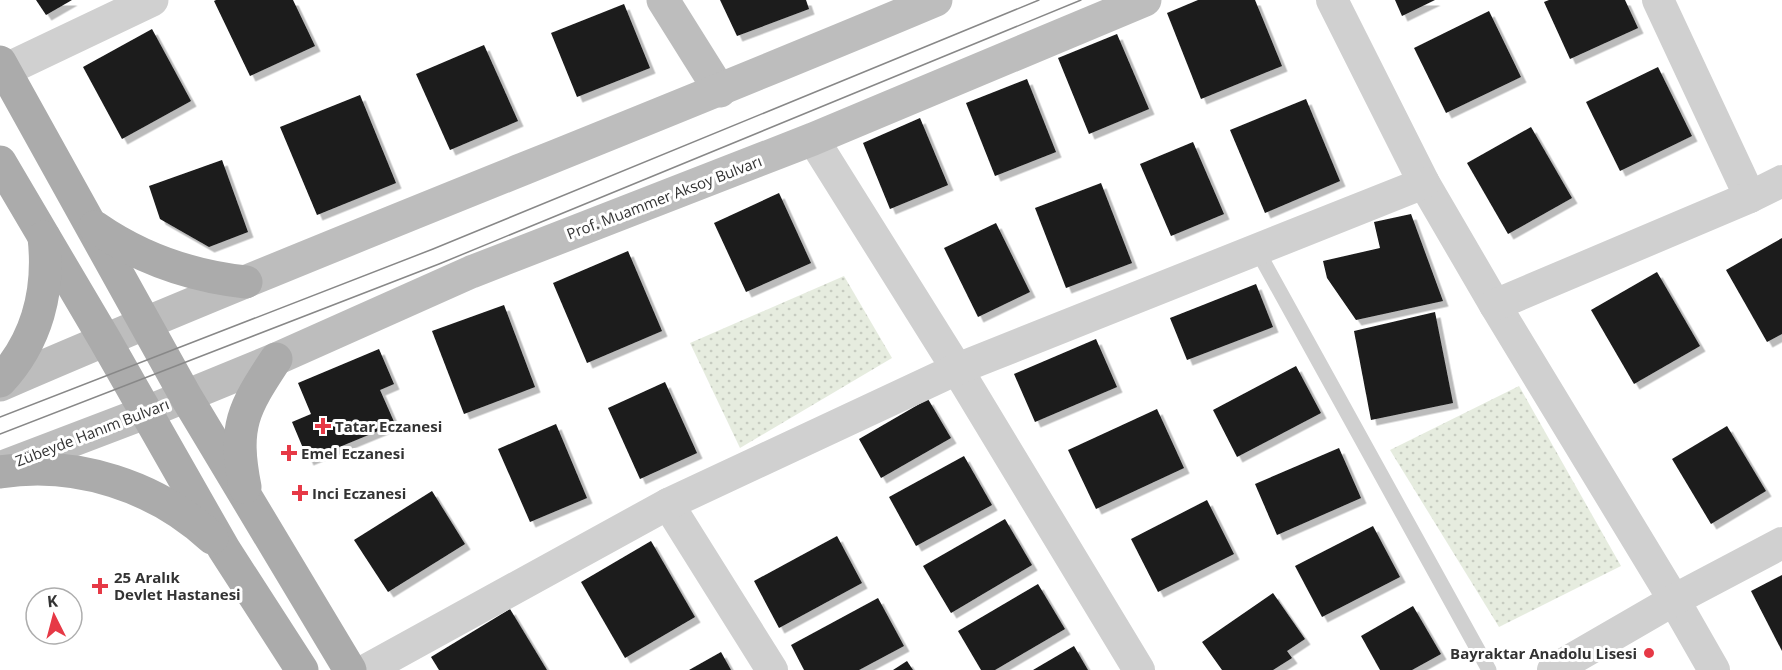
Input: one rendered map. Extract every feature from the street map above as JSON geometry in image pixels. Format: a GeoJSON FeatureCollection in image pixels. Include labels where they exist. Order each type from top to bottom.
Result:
{"type":"FeatureCollection","features":[{"type":"Feature","properties":{"kind":"main road"},"geometry":{"type":"LineString","coordinates":[[663,0],[720,91]]}},
{"type":"Feature","properties":{"kind":"main road"},"geometry":{"type":"LineString","coordinates":[[0,383],[720,91],[936,0]]}},
{"type":"Feature","properties":{"kind":"main road","name":"Prof. Muammer Aksoy Bulvarı"},"geometry":{"type":"LineString","coordinates":[[185,395],[276,359],[471,272],[813,139],[1145,0]]}},
{"type":"Feature","properties":{"kind":"main road"},"geometry":{"type":"LineString","coordinates":[[2,66],[185,395],[350,670]]}},
{"type":"Feature","properties":{"kind":"main road"},"geometry":{"type":"LineString","coordinates":[[0,162],[147,412],[224,549],[302,670]]}},
{"type":"Feature","properties":{"kind":"main road"},"geometry":{"type":"LineString","coordinates":[[91,224],[114,240],[163,264],[218,279],[246,282]]}},
{"type":"Feature","properties":{"kind":"main road"},"geometry":{"type":"LineString","coordinates":[[0,383],[19,357],[36,322],[46,279],[44,235]]}},
{"type":"Feature","properties":{"kind":"main road"},"geometry":{"type":"LineString","coordinates":[[248,497],[240,458],[241,430],[252,395],[276,359]]}},
{"type":"Feature","properties":{"kind":"main road","name":"Zübeyde Hanım Bulvarı"},"geometry":{"type":"LineString","coordinates":[[0,470],[185,395]]}},
{"type":"Feature","properties":{"kind":"main road"},"geometry":{"type":"LineString","coordinates":[[0,470],[67,471],[121,484],[150,495],[177,510],[224,549]]}},
{"type":"Feature","properties":{"kind":"street"},"geometry":{"type":"LineString","coordinates":[[2,66],[152,0]]}},
{"type":"Feature","properties":{"kind":"street"},"geometry":{"type":"LineString","coordinates":[[1332,0],[1424,183],[1714,670]]}},
{"type":"Feature","properties":{"kind":"street"},"geometry":{"type":"LineString","coordinates":[[1658,0],[1750,197]]}},
{"type":"Feature","properties":{"kind":"street"},"geometry":{"type":"LineString","coordinates":[[813,139],[957,369],[1139,670]]}},
{"type":"Feature","properties":{"kind":"street"},"geometry":{"type":"LineString","coordinates":[[1495,305],[1750,197],[1782,180]]}},
{"type":"Feature","properties":{"kind":"street"},"geometry":{"type":"LineString","coordinates":[[366,670],[668,504],[957,369],[1424,183]]}},
{"type":"Feature","properties":{"kind":"street"},"geometry":{"type":"LineString","coordinates":[[668,504],[772,670]]}},
{"type":"Feature","properties":{"kind":"street"},"geometry":{"type":"LineString","coordinates":[[1553,670],[1674,600],[1782,543]]}},
{"type":"Feature","properties":{"kind":"lane"},"geometry":{"type":"LineString","coordinates":[[1257,250],[1489,670]]}},
{"type":"Feature","properties":{"kind":"shaded area"},"geometry":{"type":"Polygon","coordinates":[[[844,276],[892,358],[740,448],[690,343],[844,276]]]}},
{"type":"Feature","properties":{"kind":"shaded area"},"geometry":{"type":"Polygon","coordinates":[[[1519,386],[1621,566],[1499,627],[1390,450],[1519,386]]]}},
{"type":"Feature","properties":{"kind":"building"},"geometry":{"type":"Polygon","coordinates":[[[36,0],[72,0],[46,15],[36,0]]]}},
{"type":"Feature","properties":{"kind":"building"},"geometry":{"type":"Polygon","coordinates":[[[293,0],[315,46],[250,76],[214,1],[293,0]]]}},
{"type":"Feature","properties":{"kind":"building"},"geometry":{"type":"Polygon","coordinates":[[[720,0],[806,0],[809,9],[737,36],[720,0]]]}},
{"type":"Feature","properties":{"kind":"building"},"geometry":{"type":"Polygon","coordinates":[[[1198,0],[1255,0],[1282,66],[1201,99],[1167,13],[1198,0]]]}},
{"type":"Feature","properties":{"kind":"building"},"geometry":{"type":"Polygon","coordinates":[[[1395,0],[1435,0],[1402,16],[1395,0]]]}},
{"type":"Feature","properties":{"kind":"building"},"geometry":{"type":"Polygon","coordinates":[[[1549,0],[1625,0],[1638,28],[1570,59],[1544,2],[1549,0]]]}},
{"type":"Feature","properties":{"kind":"building"},"geometry":{"type":"Polygon","coordinates":[[[624,4],[650,68],[577,97],[551,33],[624,4]]]}},
{"type":"Feature","properties":{"kind":"building"},"geometry":{"type":"Polygon","coordinates":[[[1489,11],[1521,77],[1446,113],[1414,48],[1489,11]]]}},
{"type":"Feature","properties":{"kind":"building"},"geometry":{"type":"Polygon","coordinates":[[[152,29],[191,101],[122,139],[83,67],[152,29]]]}},
{"type":"Feature","properties":{"kind":"building"},"geometry":{"type":"Polygon","coordinates":[[[1117,34],[1149,109],[1089,134],[1058,58],[1117,34]]]}},
{"type":"Feature","properties":{"kind":"building"},"geometry":{"type":"Polygon","coordinates":[[[484,45],[518,121],[450,150],[416,74],[484,45]]]}},
{"type":"Feature","properties":{"kind":"building"},"geometry":{"type":"Polygon","coordinates":[[[1658,67],[1692,136],[1620,171],[1586,102],[1658,67]]]}},
{"type":"Feature","properties":{"kind":"building"},"geometry":{"type":"Polygon","coordinates":[[[1027,79],[1056,152],[995,176],[966,103],[1027,79]]]}},
{"type":"Feature","properties":{"kind":"building"},"geometry":{"type":"Polygon","coordinates":[[[360,95],[396,183],[317,215],[280,127],[360,95]]]}},
{"type":"Feature","properties":{"kind":"building"},"geometry":{"type":"Polygon","coordinates":[[[1306,99],[1340,181],[1265,213],[1230,130],[1306,99]]]}},
{"type":"Feature","properties":{"kind":"building"},"geometry":{"type":"Polygon","coordinates":[[[920,118],[948,185],[890,209],[863,143],[920,118]]]}},
{"type":"Feature","properties":{"kind":"building"},"geometry":{"type":"Polygon","coordinates":[[[1531,127],[1572,198],[1508,234],[1467,163],[1531,127]]]}},
{"type":"Feature","properties":{"kind":"building"},"geometry":{"type":"Polygon","coordinates":[[[1193,142],[1224,214],[1171,236],[1140,164],[1193,142]]]}},
{"type":"Feature","properties":{"kind":"building"},"geometry":{"type":"Polygon","coordinates":[[[222,160],[248,232],[209,247],[160,219],[149,186],[222,160]]]}},
{"type":"Feature","properties":{"kind":"building"},"geometry":{"type":"Polygon","coordinates":[[[1101,183],[1132,263],[1066,288],[1035,208],[1101,183]]]}},
{"type":"Feature","properties":{"kind":"building"},"geometry":{"type":"Polygon","coordinates":[[[779,193],[811,263],[746,292],[714,223],[779,193]]]}},
{"type":"Feature","properties":{"kind":"building"},"geometry":{"type":"Polygon","coordinates":[[[1411,214],[1443,301],[1356,320],[1327,278],[1323,261],[1380,248],[1374,222],[1411,214]]]}},
{"type":"Feature","properties":{"kind":"building"},"geometry":{"type":"Polygon","coordinates":[[[996,223],[1030,292],[978,317],[944,248],[996,223]]]}},
{"type":"Feature","properties":{"kind":"building"},"geometry":{"type":"Polygon","coordinates":[[[1782,238],[1782,334],[1767,342],[1726,270],[1782,238]]]}},
{"type":"Feature","properties":{"kind":"building"},"geometry":{"type":"Polygon","coordinates":[[[628,251],[662,331],[587,363],[553,283],[628,251]]]}},
{"type":"Feature","properties":{"kind":"building"},"geometry":{"type":"Polygon","coordinates":[[[1657,272],[1700,346],[1634,384],[1591,310],[1657,272]]]}},
{"type":"Feature","properties":{"kind":"building"},"geometry":{"type":"Polygon","coordinates":[[[1256,284],[1273,327],[1187,360],[1170,318],[1256,284]]]}},
{"type":"Feature","properties":{"kind":"building"},"geometry":{"type":"Polygon","coordinates":[[[504,305],[535,387],[464,414],[432,331],[504,305]]]}},
{"type":"Feature","properties":{"kind":"building"},"geometry":{"type":"Polygon","coordinates":[[[1435,312],[1453,403],[1371,420],[1354,331],[1435,312]]]}},
{"type":"Feature","properties":{"kind":"building"},"geometry":{"type":"Polygon","coordinates":[[[1096,339],[1117,387],[1035,422],[1014,374],[1096,339]]]}},
{"type":"Feature","properties":{"kind":"building"},"geometry":{"type":"Polygon","coordinates":[[[379,349],[394,384],[380,390],[395,424],[308,460],[292,422],[311,414],[298,383],[379,349]]]}},
{"type":"Feature","properties":{"kind":"building"},"geometry":{"type":"Polygon","coordinates":[[[1296,366],[1321,413],[1237,457],[1213,410],[1296,366]]]}},
{"type":"Feature","properties":{"kind":"building"},"geometry":{"type":"Polygon","coordinates":[[[665,382],[697,453],[640,479],[608,408],[665,382]]]}},
{"type":"Feature","properties":{"kind":"building"},"geometry":{"type":"Polygon","coordinates":[[[928,399],[951,438],[881,478],[859,439],[928,399]]]}},
{"type":"Feature","properties":{"kind":"building"},"geometry":{"type":"Polygon","coordinates":[[[1157,409],[1184,468],[1096,509],[1068,450],[1157,409]]]}},
{"type":"Feature","properties":{"kind":"building"},"geometry":{"type":"Polygon","coordinates":[[[556,424],[587,498],[530,522],[498,449],[556,424]]]}},
{"type":"Feature","properties":{"kind":"building"},"geometry":{"type":"Polygon","coordinates":[[[1727,426],[1766,491],[1711,524],[1672,459],[1727,426]]]}},
{"type":"Feature","properties":{"kind":"building"},"geometry":{"type":"Polygon","coordinates":[[[1339,448],[1361,498],[1277,535],[1255,484],[1339,448]]]}},
{"type":"Feature","properties":{"kind":"building"},"geometry":{"type":"Polygon","coordinates":[[[964,456],[992,505],[916,546],[889,497],[964,456]]]}},
{"type":"Feature","properties":{"kind":"building"},"geometry":{"type":"Polygon","coordinates":[[[432,491],[465,544],[388,592],[354,540],[432,491]]]}},
{"type":"Feature","properties":{"kind":"building"},"geometry":{"type":"Polygon","coordinates":[[[1207,500],[1234,554],[1158,592],[1131,539],[1207,500]]]}},
{"type":"Feature","properties":{"kind":"building"},"geometry":{"type":"Polygon","coordinates":[[[1005,519],[1032,565],[951,613],[923,566],[1005,519]]]}},
{"type":"Feature","properties":{"kind":"building"},"geometry":{"type":"Polygon","coordinates":[[[1373,526],[1400,577],[1322,617],[1295,566],[1373,526]]]}},
{"type":"Feature","properties":{"kind":"building"},"geometry":{"type":"Polygon","coordinates":[[[837,536],[862,583],[779,628],[754,581],[837,536]]]}},
{"type":"Feature","properties":{"kind":"building"},"geometry":{"type":"Polygon","coordinates":[[[651,541],[695,617],[625,658],[581,582],[651,541]]]}},
{"type":"Feature","properties":{"kind":"building"},"geometry":{"type":"Polygon","coordinates":[[[1782,575],[1782,651],[1751,591],[1782,575]]]}},
{"type":"Feature","properties":{"kind":"building"},"geometry":{"type":"Polygon","coordinates":[[[1038,584],[1065,629],[995,670],[981,670],[958,631],[1038,584]]]}},
{"type":"Feature","properties":{"kind":"building"},"geometry":{"type":"Polygon","coordinates":[[[1273,593],[1305,639],[1287,651],[1292,658],[1273,670],[1222,670],[1202,642],[1273,593]]]}},
{"type":"Feature","properties":{"kind":"building"},"geometry":{"type":"Polygon","coordinates":[[[878,598],[904,646],[859,670],[804,670],[791,645],[878,598]]]}},
{"type":"Feature","properties":{"kind":"building"},"geometry":{"type":"Polygon","coordinates":[[[1413,606],[1441,654],[1412,670],[1380,670],[1361,636],[1413,606]]]}},
{"type":"Feature","properties":{"kind":"building"},"geometry":{"type":"Polygon","coordinates":[[[510,609],[547,670],[439,670],[431,657],[510,609]]]}},
{"type":"Feature","properties":{"kind":"building"},"geometry":{"type":"Polygon","coordinates":[[[1074,646],[1088,670],[1033,670],[1074,646]]]}},
{"type":"Feature","properties":{"kind":"building"},"geometry":{"type":"Polygon","coordinates":[[[721,652],[731,670],[689,670],[721,652]]]}},
{"type":"Feature","properties":{"kind":"building"},"geometry":{"type":"Polygon","coordinates":[[[907,661],[913,670],[893,670],[907,661]]]}},
{"type":"Feature","properties":{"kind":"tram line"},"geometry":{"type":"LineString","coordinates":[[0,417],[433,249],[1039,0]]}},
{"type":"Feature","properties":{"kind":"tram line"},"geometry":{"type":"LineString","coordinates":[[0,434],[439,264],[1081,0]]}},
{"type":"Feature","properties":{"kind":"place","name":"Tatar Eczanesi"},"geometry":{"type":"Point","coordinates":[323,426]}},
{"type":"Feature","properties":{"kind":"place","name":"Emel Eczanesi"},"geometry":{"type":"Point","coordinates":[289,453]}},
{"type":"Feature","properties":{"kind":"place","name":"Inci Eczanesi"},"geometry":{"type":"Point","coordinates":[300,493]}},
{"type":"Feature","properties":{"kind":"place","name":"25 Aralık Devlet Hastanesi"},"geometry":{"type":"Point","coordinates":[100,586]}},
{"type":"Feature","properties":{"kind":"place","name":"Bayraktar Anadolu Lisesi"},"geometry":{"type":"Point","coordinates":[1649,653]}}]}
